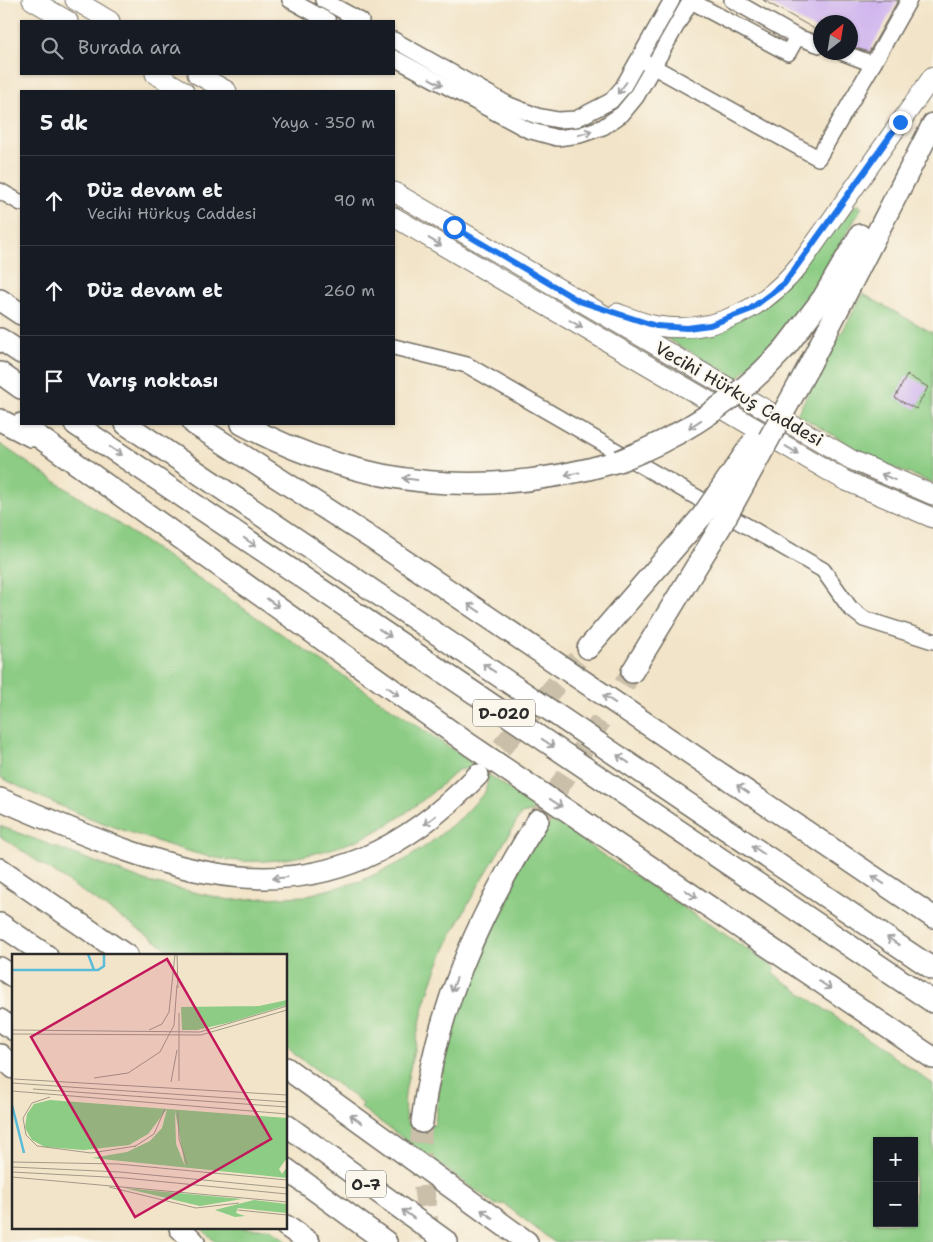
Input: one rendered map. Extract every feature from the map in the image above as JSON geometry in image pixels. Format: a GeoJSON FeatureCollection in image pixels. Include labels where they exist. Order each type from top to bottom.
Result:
{"type":"FeatureCollection","features":[{"type":"Feature","properties":{"kind":"highway"},"geometry":{"type":"LineString","coordinates":[[588,648],[703,515],[744,457],[798,358],[865,254],[933,124]]}},
{"type":"Feature","properties":{"kind":"highway"},"geometry":{"type":"LineString","coordinates":[[632,672],[721,526],[798,358],[823,298],[884,197],[909,168]]}},
{"type":"Feature","properties":{"kind":"highway"},"geometry":{"type":"LineString","coordinates":[[0,290],[20,301]]}},
{"type":"Feature","properties":{"kind":"highway"},"geometry":{"type":"LineString","coordinates":[[0,300],[20,313]]}},
{"type":"Feature","properties":{"kind":"highway"},"geometry":{"type":"LineString","coordinates":[[0,339],[20,352]]}},
{"type":"Feature","properties":{"kind":"highway"},"geometry":{"type":"LineString","coordinates":[[244,425],[327,461],[394,477],[438,483],[511,484],[537,481],[579,473],[619,461],[657,445],[693,426],[729,400],[798,358]]}},
{"type":"Feature","properties":{"kind":"highway"},"geometry":{"type":"LineString","coordinates":[[0,373],[20,387]]}},
{"type":"Feature","properties":{"kind":"highway"},"geometry":{"type":"LineString","coordinates":[[0,408],[20,423]]}},
{"type":"Feature","properties":{"kind":"highway"},"geometry":{"type":"LineString","coordinates":[[0,420],[48,443]]}},
{"type":"Feature","properties":{"kind":"highway"},"geometry":{"type":"LineString","coordinates":[[22,425],[470,745],[933,1058]]}},
{"type":"Feature","properties":{"kind":"highway","name":"D-020"},"geometry":{"type":"LineString","coordinates":[[76,425],[933,1002]]}},
{"type":"Feature","properties":{"kind":"highway","name":"D-020"},"geometry":{"type":"LineString","coordinates":[[127,425],[933,969]]}},
{"type":"Feature","properties":{"kind":"highway"},"geometry":{"type":"LineString","coordinates":[[196,425],[381,545],[933,917]]}},
{"type":"Feature","properties":{"kind":"highway"},"geometry":{"type":"LineString","coordinates":[[0,813],[123,860],[161,870],[256,879],[294,876],[323,871],[367,856],[398,841],[430,820],[478,775]]}},
{"type":"Feature","properties":{"kind":"highway"},"geometry":{"type":"LineString","coordinates":[[0,799],[119,849],[176,867],[218,876]]}},
{"type":"Feature","properties":{"kind":"highway"},"geometry":{"type":"LineString","coordinates":[[422,1122],[437,1037],[459,969],[486,910],[538,820]]}},
{"type":"Feature","properties":{"kind":"highway"},"geometry":{"type":"LineString","coordinates":[[0,869],[125,954]]}},
{"type":"Feature","properties":{"kind":"highway"},"geometry":{"type":"LineString","coordinates":[[0,924],[44,954]]}},
{"type":"Feature","properties":{"kind":"highway"},"geometry":{"type":"LineString","coordinates":[[0,968],[12,976]]}},
{"type":"Feature","properties":{"kind":"highway"},"geometry":{"type":"LineString","coordinates":[[0,1020],[12,1029]]}},
{"type":"Feature","properties":{"kind":"highway"},"geometry":{"type":"LineString","coordinates":[[0,1055],[12,1066]]}},
{"type":"Feature","properties":{"kind":"highway"},"geometry":{"type":"LineString","coordinates":[[288,1069],[527,1242]]}},
{"type":"Feature","properties":{"kind":"highway","name":"O-7"},"geometry":{"type":"LineString","coordinates":[[288,1126],[447,1242]]}},
{"type":"Feature","properties":{"kind":"highway","name":"O-7"},"geometry":{"type":"LineString","coordinates":[[288,1170],[386,1242]]}},
{"type":"Feature","properties":{"kind":"highway"},"geometry":{"type":"LineString","coordinates":[[288,1227],[309,1242]]}},
{"type":"Feature","properties":{"kind":"highway"},"geometry":{"type":"LineString","coordinates":[[182,1230],[194,1242]]}},
{"type":"Feature","properties":{"kind":"main road"},"geometry":{"type":"LineString","coordinates":[[32,0],[66,20]]}},
{"type":"Feature","properties":{"kind":"main road"},"geometry":{"type":"LineString","coordinates":[[75,0],[108,20]]}},
{"type":"Feature","properties":{"kind":"main road"},"geometry":{"type":"LineString","coordinates":[[157,75],[182,90]]}},
{"type":"Feature","properties":{"kind":"main road"},"geometry":{"type":"LineString","coordinates":[[199,75],[224,90]]}},
{"type":"Feature","properties":{"kind":"main road"},"geometry":{"type":"LineString","coordinates":[[579,301],[656,326],[671,327],[710,325],[749,310],[784,284],[933,76]]}},
{"type":"Feature","properties":{"kind":"main road","name":"Vecihi Hürkuş Caddesi"},"geometry":{"type":"LineString","coordinates":[[395,193],[852,460],[933,495]]}},
{"type":"Feature","properties":{"kind":"main road","name":"Vecihi Hürkuş Caddesi"},"geometry":{"type":"LineString","coordinates":[[395,218],[819,466],[883,499],[933,518]]}},
{"type":"Feature","properties":{"kind":"street"},"geometry":{"type":"LineString","coordinates":[[290,0],[326,20]]}},
{"type":"Feature","properties":{"kind":"street"},"geometry":{"type":"LineString","coordinates":[[323,0],[359,20]]}},
{"type":"Feature","properties":{"kind":"street"},"geometry":{"type":"LineString","coordinates":[[395,41],[509,104],[537,116],[558,120],[576,119],[611,101],[623,87],[672,0]]}},
{"type":"Feature","properties":{"kind":"street"},"geometry":{"type":"LineString","coordinates":[[395,59],[508,121],[528,130],[557,138],[580,135],[603,127],[622,114],[636,97],[691,0],[788,53],[797,37]]}},
{"type":"Feature","properties":{"kind":"street"},"geometry":{"type":"LineString","coordinates":[[732,0],[797,37],[813,43]]}},
{"type":"Feature","properties":{"kind":"street"},"geometry":{"type":"LineString","coordinates":[[640,59],[818,158],[909,0]]}},
{"type":"Feature","properties":{"kind":"street"},"geometry":{"type":"LineString","coordinates":[[858,58],[873,64]]}},
{"type":"Feature","properties":{"kind":"street"},"geometry":{"type":"LineString","coordinates":[[0,191],[20,202]]}},
{"type":"Feature","properties":{"kind":"street"},"geometry":{"type":"LineString","coordinates":[[395,347],[467,365],[823,570],[850,608],[864,619],[933,641]]}},
{"type":"Feature","properties":{"kind":"green space"},"geometry":{"type":"Polygon","coordinates":[[[857,204],[862,207],[809,299],[787,328],[738,378],[662,336],[726,327],[828,234],[857,204]]]}},
{"type":"Feature","properties":{"kind":"green space"},"geometry":{"type":"Polygon","coordinates":[[[863,294],[933,333],[933,483],[879,462],[797,414],[863,294]]]}},
{"type":"Feature","properties":{"kind":"green space"},"geometry":{"type":"Polygon","coordinates":[[[0,444],[471,762],[603,855],[776,968],[772,973],[933,1084],[933,1242],[554,1242],[504,1204],[496,1205],[361,1108],[363,1103],[288,1049],[288,954],[175,954],[0,836],[0,826],[148,882],[229,900],[304,896],[361,881],[405,860],[430,843],[462,817],[485,792],[488,780],[469,768],[458,770],[408,811],[381,829],[337,847],[307,855],[275,860],[228,860],[197,854],[72,811],[0,777],[0,444]],[[531,812],[521,814],[471,898],[439,964],[422,1015],[406,1086],[404,1102],[408,1124],[435,1125],[445,1058],[456,1015],[478,951],[492,918],[543,821],[531,812]]]}},
{"type":"Feature","properties":{"kind":"green space"},"geometry":{"type":"Polygon","coordinates":[[[203,1230],[272,1230],[288,1242],[215,1242],[203,1230]]]}},
{"type":"Feature","properties":{"kind":"building"},"geometry":{"type":"Polygon","coordinates":[[[763,0],[898,0],[869,52],[858,49],[858,15],[813,15],[813,28],[763,0]]]}},
{"type":"Feature","properties":{"kind":"building"},"geometry":{"type":"Polygon","coordinates":[[[907,375],[928,387],[916,409],[895,398],[907,375]]]}},
{"type":"Feature","properties":{"kind":"tunnel"},"geometry":{"type":"LineString","coordinates":[[480,772],[588,648]]}},
{"type":"Feature","properties":{"kind":"tunnel"},"geometry":{"type":"LineString","coordinates":[[538,820],[632,672]]}},
{"type":"Feature","properties":{"kind":"tunnel"},"geometry":{"type":"LineString","coordinates":[[422,1122],[420,1153],[430,1242]]}},
{"type":"Feature","properties":{"kind":"route"},"geometry":{"type":"LineString","coordinates":[[454,227],[579,301],[656,326],[687,328],[710,325],[749,310],[768,298],[784,284],[857,185],[900,122]]}}]}
